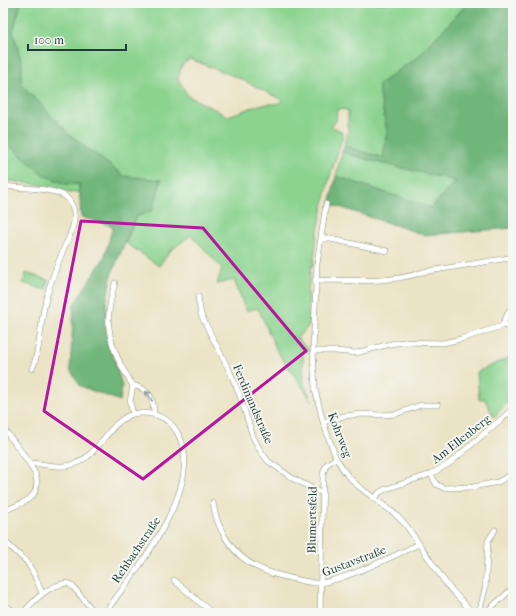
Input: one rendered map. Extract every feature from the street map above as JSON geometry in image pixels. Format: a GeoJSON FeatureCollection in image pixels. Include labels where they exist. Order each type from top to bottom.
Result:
{"type":"FeatureCollection","features":[{"type":"Feature","properties":{"kind":"street"},"geometry":{"type":"LineString","coordinates":[[3,186],[51,191],[60,194],[66,197],[71,203],[74,213],[73,227],[52,276],[32,369]]}},
{"type":"Feature","properties":{"kind":"street","name":"Kohrweg"},"geometry":{"type":"LineString","coordinates":[[326,204],[315,280],[313,351],[315,389],[323,422],[336,458],[347,475],[406,526],[443,580],[473,613]]}},
{"type":"Feature","properties":{"kind":"street"},"geometry":{"type":"LineString","coordinates":[[321,237],[387,251]]}},
{"type":"Feature","properties":{"kind":"street"},"geometry":{"type":"LineString","coordinates":[[315,280],[377,280],[405,277],[423,272],[509,258]]}},
{"type":"Feature","properties":{"kind":"street"},"geometry":{"type":"LineString","coordinates":[[29,463],[60,467],[77,463],[87,457],[114,426],[122,420],[133,414],[154,414],[153,403],[147,392],[133,385],[113,349],[109,330],[108,309],[115,283]]}},
{"type":"Feature","properties":{"kind":"street","name":"Ferdinandstraße"},"geometry":{"type":"LineString","coordinates":[[198,297],[201,315],[230,372],[240,396],[253,437],[260,450],[268,461],[292,478],[317,491],[322,492]]}},
{"type":"Feature","properties":{"kind":"street"},"geometry":{"type":"LineString","coordinates":[[502,326],[506,315],[509,311],[513,310]]}},
{"type":"Feature","properties":{"kind":"street"},"geometry":{"type":"LineString","coordinates":[[313,351],[356,353],[403,342],[442,343],[513,324]]}},
{"type":"Feature","properties":{"kind":"street"},"geometry":{"type":"LineString","coordinates":[[133,385],[130,402],[133,414]]}},
{"type":"Feature","properties":{"kind":"street"},"geometry":{"type":"LineString","coordinates":[[323,422],[344,416],[362,414],[396,414],[421,405],[438,404]]}},
{"type":"Feature","properties":{"kind":"street","name":"Am Ellenberg"},"geometry":{"type":"LineString","coordinates":[[375,498],[380,492],[386,489],[431,474],[455,459],[513,409]]}},
{"type":"Feature","properties":{"kind":"street","name":"Rehbachstraße"},"geometry":{"type":"LineString","coordinates":[[106,613],[160,535],[174,507],[181,485],[184,468],[182,443],[177,432],[170,423],[154,414]]}},
{"type":"Feature","properties":{"kind":"street"},"geometry":{"type":"LineString","coordinates":[[3,428],[29,463],[36,476],[37,484],[32,496],[22,504],[3,512]]}},
{"type":"Feature","properties":{"kind":"street","name":"Blumertsfeld"},"geometry":{"type":"LineString","coordinates":[[320,613],[322,492],[324,469],[326,465],[336,458]]}},
{"type":"Feature","properties":{"kind":"street"},"geometry":{"type":"LineString","coordinates":[[431,474],[436,484],[444,488],[479,486],[498,482],[513,474]]}},
{"type":"Feature","properties":{"kind":"street","name":"Gustavstraße"},"geometry":{"type":"LineString","coordinates":[[213,503],[215,517],[227,539],[236,552],[247,562],[269,572],[321,584],[384,562],[419,544]]}},
{"type":"Feature","properties":{"kind":"street"},"geometry":{"type":"LineString","coordinates":[[479,613],[484,589],[488,541],[495,530]]}},
{"type":"Feature","properties":{"kind":"street"},"geometry":{"type":"LineString","coordinates":[[3,540],[26,562],[34,574],[42,593]]}},
{"type":"Feature","properties":{"kind":"street"},"geometry":{"type":"LineString","coordinates":[[174,580],[212,613]]}},
{"type":"Feature","properties":{"kind":"street"},"geometry":{"type":"LineString","coordinates":[[23,613],[42,593],[59,584],[68,583],[93,611],[86,613]]}},
{"type":"Feature","properties":{"kind":"street"},"geometry":{"type":"LineString","coordinates":[[485,613],[513,588]]}},
{"type":"Feature","properties":{"kind":"street"},"geometry":{"type":"LineString","coordinates":[[3,604],[16,613]]}},
{"type":"Feature","properties":{"kind":"highlighted area"},"geometry":{"type":"Polygon","coordinates":[[[81,221],[203,228],[306,351],[143,479],[44,411],[81,221]]]}},
{"type":"Feature","properties":{"kind":"green space"},"geometry":{"type":"Polygon","coordinates":[[[3,3],[21,3],[13,31],[22,64],[21,84],[70,135],[124,176],[161,180],[153,210],[136,217],[112,273],[106,304],[106,331],[122,386],[120,401],[80,386],[70,369],[74,304],[104,258],[113,226],[81,217],[79,184],[65,184],[44,175],[3,140],[3,3]]]}},
{"type":"Feature","properties":{"kind":"green space"},"geometry":{"type":"Polygon","coordinates":[[[21,3],[468,3],[419,56],[378,85],[387,131],[383,158],[344,146],[348,131],[348,110],[337,109],[336,121],[332,126],[342,132],[343,135],[329,180],[317,234],[313,266],[311,266],[308,290],[309,326],[297,338],[309,350],[303,352],[304,383],[312,401],[277,351],[258,308],[246,311],[234,280],[217,284],[222,268],[191,235],[170,251],[159,266],[126,243],[136,217],[124,177],[70,135],[21,84],[22,64],[13,31],[21,3]],[[190,59],[182,65],[178,79],[188,96],[228,116],[259,105],[280,103],[282,100],[241,79],[190,59]]]}},
{"type":"Feature","properties":{"kind":"green space"},"geometry":{"type":"Polygon","coordinates":[[[468,3],[513,3],[513,228],[425,235],[330,204],[336,176],[431,208],[456,181],[376,162],[342,152],[344,146],[383,158],[387,131],[378,85],[419,56],[468,3]]]}},
{"type":"Feature","properties":{"kind":"green space"},"geometry":{"type":"Polygon","coordinates":[[[3,140],[44,175],[65,184],[79,184],[79,192],[69,193],[56,187],[3,180],[3,140]]]}},
{"type":"Feature","properties":{"kind":"green space"},"geometry":{"type":"Polygon","coordinates":[[[342,152],[376,162],[456,180],[431,208],[336,176],[342,152]]]}},
{"type":"Feature","properties":{"kind":"green space"},"geometry":{"type":"Polygon","coordinates":[[[26,273],[48,280],[46,290],[23,283],[26,273]]]}},
{"type":"Feature","properties":{"kind":"green space"},"geometry":{"type":"Polygon","coordinates":[[[508,358],[513,360],[513,396],[494,417],[484,398],[479,400],[477,372],[508,358]]]}}]}
